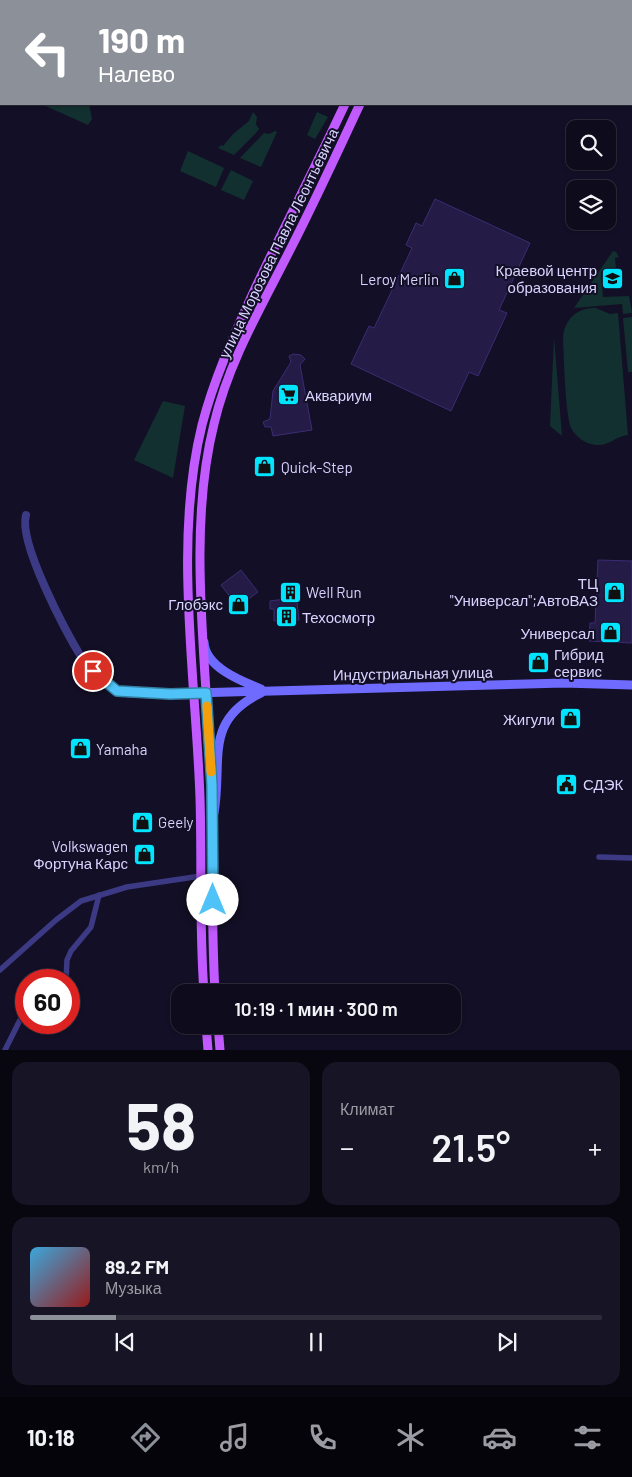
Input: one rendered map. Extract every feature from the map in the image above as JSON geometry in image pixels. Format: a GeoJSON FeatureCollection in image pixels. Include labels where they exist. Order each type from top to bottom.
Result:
{"type":"FeatureCollection","features":[{"type":"Feature","properties":{"kind":"main road","name":"улица Морозова Павла Леонтьевича"},"geometry":{"type":"LineString","coordinates":[[204,984],[200,799],[190,613],[189,526],[193,480],[202,424],[227,349],[345,105]]}},
{"type":"Feature","properties":{"kind":"main road","name":"улица Морозова Павла Леонтьевича"},"geometry":{"type":"LineString","coordinates":[[215,984],[212,824],[204,662],[201,536],[204,486],[213,425],[241,344],[291,248],[360,105]]}},
{"type":"Feature","properties":{"kind":"main road"},"geometry":{"type":"LineString","coordinates":[[203,618],[204,646],[213,661],[235,678],[266,691]]}},
{"type":"Feature","properties":{"kind":"main road","name":"Индустриальная улица"},"geometry":{"type":"LineString","coordinates":[[194,693],[564,683],[632,685]]}},
{"type":"Feature","properties":{"kind":"main road"},"geometry":{"type":"LineString","coordinates":[[212,824],[217,797],[219,739],[223,726],[237,708],[266,691]]}},
{"type":"Feature","properties":{"kind":"main road"},"geometry":{"type":"LineString","coordinates":[[207,1034],[208,1050]]}},
{"type":"Feature","properties":{"kind":"main road"},"geometry":{"type":"LineString","coordinates":[[219,1034],[220,1050]]}},
{"type":"Feature","properties":{"kind":"street"},"geometry":{"type":"LineString","coordinates":[[26,515],[24,528],[32,559],[69,634],[84,661],[93,671],[117,691],[170,694],[194,693]]}},
{"type":"Feature","properties":{"kind":"street"},"geometry":{"type":"LineString","coordinates":[[599,857],[632,858]]}},
{"type":"Feature","properties":{"kind":"street"},"geometry":{"type":"LineString","coordinates":[[0,970],[56,920],[82,901],[127,887],[201,876]]}},
{"type":"Feature","properties":{"kind":"street"},"geometry":{"type":"LineString","coordinates":[[67,969],[67,960],[71,951],[91,927],[100,895]]}},
{"type":"Feature","properties":{"kind":"street"},"geometry":{"type":"LineString","coordinates":[[5,1050],[15,1030]]}},
{"type":"Feature","properties":{"kind":"green space"},"geometry":{"type":"Polygon","coordinates":[[[43,105],[89,105],[92,119],[88,125],[43,105]]]}},
{"type":"Feature","properties":{"kind":"green space"},"geometry":{"type":"Polygon","coordinates":[[[253,112],[257,117],[256,124],[259,129],[256,133],[234,155],[218,148],[221,145],[223,146],[233,134],[249,121],[253,112]]]}},
{"type":"Feature","properties":{"kind":"green space"},"geometry":{"type":"Polygon","coordinates":[[[317,112],[328,117],[315,139],[307,135],[317,112]]]}},
{"type":"Feature","properties":{"kind":"green space"},"geometry":{"type":"Polygon","coordinates":[[[277,132],[261,167],[240,158],[264,133],[269,134],[277,132]]]}},
{"type":"Feature","properties":{"kind":"green space"},"geometry":{"type":"Polygon","coordinates":[[[188,151],[224,168],[216,187],[180,171],[188,151]]]}},
{"type":"Feature","properties":{"kind":"green space"},"geometry":{"type":"Polygon","coordinates":[[[231,170],[253,181],[244,200],[221,190],[231,170]]]}},
{"type":"Feature","properties":{"kind":"green space"},"geometry":{"type":"Polygon","coordinates":[[[613,251],[619,257],[615,258],[616,269],[601,272],[603,297],[629,296],[632,313],[623,314],[622,304],[574,308],[613,251]]]}},
{"type":"Feature","properties":{"kind":"green space"},"geometry":{"type":"Polygon","coordinates":[[[596,308],[610,314],[618,313],[628,435],[601,445],[581,440],[571,428],[566,398],[563,338],[569,320],[577,312],[596,308]]]}},
{"type":"Feature","properties":{"kind":"green space"},"geometry":{"type":"Polygon","coordinates":[[[632,317],[632,372],[628,372],[623,318],[632,317]]]}},
{"type":"Feature","properties":{"kind":"green space"},"geometry":{"type":"Polygon","coordinates":[[[554,337],[562,436],[550,426],[554,337]]]}},
{"type":"Feature","properties":{"kind":"green space"},"geometry":{"type":"Polygon","coordinates":[[[163,401],[185,406],[173,478],[134,460],[163,401]]]}},
{"type":"Feature","properties":{"kind":"building","name":"Leroy Merlin"},"geometry":{"type":"Polygon","coordinates":[[[435,199],[530,243],[499,310],[507,313],[478,376],[469,372],[451,411],[351,364],[369,326],[374,328],[412,248],[406,245],[416,223],[422,226],[435,199]]]}},
{"type":"Feature","properties":{"kind":"building","name":"Аквариум"},"geometry":{"type":"Polygon","coordinates":[[[293,354],[301,355],[305,359],[300,365],[312,430],[273,436],[271,427],[265,427],[263,422],[270,419],[273,391],[291,362],[289,356],[293,354]]]}},
{"type":"Feature","properties":{"kind":"building","name":"ТЦ \"Универсал\";АвтоВАЗ"},"geometry":{"type":"Polygon","coordinates":[[[598,560],[632,561],[632,643],[589,641],[590,623],[595,623],[598,560]]]}},
{"type":"Feature","properties":{"kind":"building"},"geometry":{"type":"Polygon","coordinates":[[[241,570],[258,592],[238,607],[221,585],[241,570]]]}},
{"type":"Feature","properties":{"kind":"building"},"geometry":{"type":"Polygon","coordinates":[[[295,584],[299,620],[274,621],[274,609],[270,609],[270,601],[285,599],[284,585],[295,584]]]}},
{"type":"Feature","properties":{"kind":"slow traffic"},"geometry":{"type":"LineString","coordinates":[[207,706],[211,772]]}},
{"type":"Feature","properties":{"kind":"place","name":"Leroy Merlin"},"geometry":{"type":"Point","coordinates":[455,279]}},
{"type":"Feature","properties":{"kind":"place","name":"Краевой центр образования"},"geometry":{"type":"Point","coordinates":[613,279]}},
{"type":"Feature","properties":{"kind":"place","name":"Аквариум"},"geometry":{"type":"Point","coordinates":[289,395]}},
{"type":"Feature","properties":{"kind":"place","name":"Quick-Step"},"geometry":{"type":"Point","coordinates":[265,467]}},
{"type":"Feature","properties":{"kind":"place","name":"Well Run"},"geometry":{"type":"Point","coordinates":[290,592]}},
{"type":"Feature","properties":{"kind":"place","name":"ТЦ \"Универсал\";АвтоВАЗ"},"geometry":{"type":"Point","coordinates":[614,592]}},
{"type":"Feature","properties":{"kind":"place","name":"Глобэкс"},"geometry":{"type":"Point","coordinates":[239,604]}},
{"type":"Feature","properties":{"kind":"place","name":"Техосмотр"},"geometry":{"type":"Point","coordinates":[286,617]}},
{"type":"Feature","properties":{"kind":"place","name":"Универсал"},"geometry":{"type":"Point","coordinates":[611,633]}},
{"type":"Feature","properties":{"kind":"place","name":"Гибрид сервис"},"geometry":{"type":"Point","coordinates":[538,663]}},
{"type":"Feature","properties":{"kind":"place","name":"Жигули"},"geometry":{"type":"Point","coordinates":[571,719]}},
{"type":"Feature","properties":{"kind":"place","name":"Yamaha"},"geometry":{"type":"Point","coordinates":[80,749]}},
{"type":"Feature","properties":{"kind":"place","name":"СДЭК"},"geometry":{"type":"Point","coordinates":[567,784]}},
{"type":"Feature","properties":{"kind":"place","name":"Geely"},"geometry":{"type":"Point","coordinates":[142,822]}},
{"type":"Feature","properties":{"kind":"place","name":"Volkswagen Фортуна Карс"},"geometry":{"type":"Point","coordinates":[144,855]}},
{"type":"Feature","properties":{"kind":"route"},"geometry":{"type":"LineString","coordinates":[[93,671],[117,691],[170,694],[206,693],[212,785],[213,900]]}}]}
